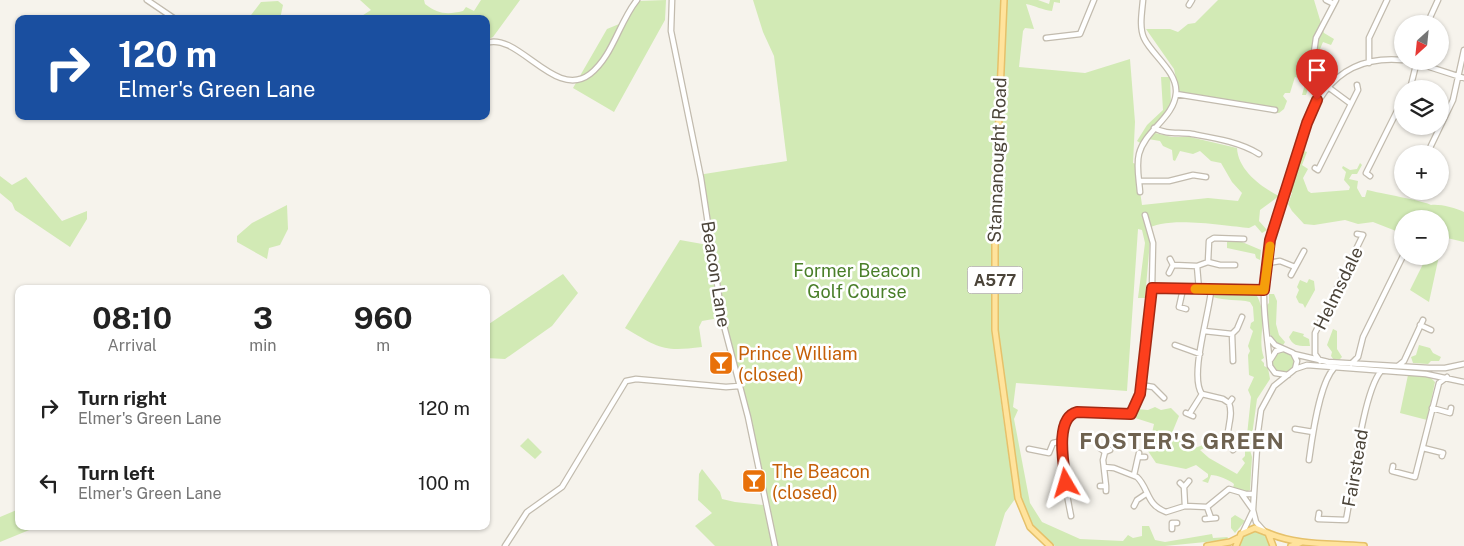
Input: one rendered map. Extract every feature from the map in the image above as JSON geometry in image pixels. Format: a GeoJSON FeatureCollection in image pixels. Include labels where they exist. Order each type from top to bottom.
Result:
{"type":"FeatureCollection","features":[{"type":"Feature","properties":{"kind":"main road","name":"Stannanought Road"},"geometry":{"type":"LineString","coordinates":[[1004,0],[996,181],[995,330],[1018,498],[1030,528],[1050,546]]}},
{"type":"Feature","properties":{"kind":"main road"},"geometry":{"type":"LineString","coordinates":[[1207,546],[1230,542],[1238,538],[1243,532],[1255,528],[1282,539],[1364,546]]}},
{"type":"Feature","properties":{"kind":"main road"},"geometry":{"type":"LineString","coordinates":[[1266,532],[1273,546]]}},
{"type":"Feature","properties":{"kind":"main road"},"geometry":{"type":"LineString","coordinates":[[1236,546],[1238,538]]}},
{"type":"Feature","properties":{"kind":"main road"},"geometry":{"type":"LineString","coordinates":[[1291,546],[1303,542]]}},
{"type":"Feature","properties":{"kind":"street"},"geometry":{"type":"LineString","coordinates":[[147,0],[169,15]]}},
{"type":"Feature","properties":{"kind":"street"},"geometry":{"type":"LineString","coordinates":[[490,41],[506,44],[557,76],[574,81],[589,75],[601,62],[637,0]]}},
{"type":"Feature","properties":{"kind":"street","name":"Beacon Lane"},"geometry":{"type":"LineString","coordinates":[[672,0],[670,19],[673,43],[701,178],[723,322],[775,546]]}},
{"type":"Feature","properties":{"kind":"street"},"geometry":{"type":"LineString","coordinates":[[1046,38],[1080,34],[1094,0]]}},
{"type":"Feature","properties":{"kind":"street"},"geometry":{"type":"LineString","coordinates":[[1140,192],[1139,153],[1154,128],[1171,109],[1176,94],[1173,79],[1144,39],[1141,28],[1142,0]]}},
{"type":"Feature","properties":{"kind":"street"},"geometry":{"type":"LineString","coordinates":[[1326,0],[1335,2],[1316,38],[1314,52],[1316,64],[1328,88],[1351,104]]}},
{"type":"Feature","properties":{"kind":"street"},"geometry":{"type":"LineString","coordinates":[[1369,63],[1369,38],[1388,0]]}},
{"type":"Feature","properties":{"kind":"street"},"geometry":{"type":"LineString","coordinates":[[1431,15],[1438,0]]}},
{"type":"Feature","properties":{"kind":"street"},"geometry":{"type":"LineString","coordinates":[[1432,145],[1450,109],[1464,50]]}},
{"type":"Feature","properties":{"kind":"street"},"geometry":{"type":"LineString","coordinates":[[1274,386],[1275,373],[1270,361],[1264,290],[1270,240],[1307,123],[1317,100],[1346,72],[1369,63],[1394,59]]}},
{"type":"Feature","properties":{"kind":"street"},"geometry":{"type":"LineString","coordinates":[[1440,70],[1464,78]]}},
{"type":"Feature","properties":{"kind":"street"},"geometry":{"type":"LineString","coordinates":[[1315,168],[1318,170],[1358,90],[1357,85]]}},
{"type":"Feature","properties":{"kind":"street"},"geometry":{"type":"LineString","coordinates":[[1176,94],[1275,110]]}},
{"type":"Feature","properties":{"kind":"street"},"geometry":{"type":"LineString","coordinates":[[1370,176],[1366,173],[1394,117]]}},
{"type":"Feature","properties":{"kind":"street"},"geometry":{"type":"LineString","coordinates":[[1154,128],[1170,134],[1190,134],[1230,142],[1251,149],[1259,154]]}},
{"type":"Feature","properties":{"kind":"street"},"geometry":{"type":"LineString","coordinates":[[1139,181],[1169,182],[1193,175],[1206,177]]}},
{"type":"Feature","properties":{"kind":"street"},"geometry":{"type":"LineString","coordinates":[[1071,516],[1062,441],[1064,425],[1072,413],[1131,414],[1140,394],[1152,288],[1153,243],[1145,215]]}},
{"type":"Feature","properties":{"kind":"street","name":"Helmsdale"},"geometry":{"type":"LineString","coordinates":[[1320,361],[1315,349],[1317,328],[1363,235],[1357,234]]}},
{"type":"Feature","properties":{"kind":"street"},"geometry":{"type":"LineString","coordinates":[[1208,262],[1209,241],[1214,238],[1244,239]]}},
{"type":"Feature","properties":{"kind":"street"},"geometry":{"type":"LineString","coordinates":[[1291,275],[1304,251]]}},
{"type":"Feature","properties":{"kind":"street"},"geometry":{"type":"LineString","coordinates":[[1170,259],[1173,264]]}},
{"type":"Feature","properties":{"kind":"street"},"geometry":{"type":"LineString","coordinates":[[1268,263],[1280,261],[1295,267]]}},
{"type":"Feature","properties":{"kind":"street"},"geometry":{"type":"LineString","coordinates":[[1173,264],[1197,266],[1208,262],[1220,265],[1235,265]]}},
{"type":"Feature","properties":{"kind":"street"},"geometry":{"type":"LineString","coordinates":[[1169,273],[1173,264]]}},
{"type":"Feature","properties":{"kind":"street"},"geometry":{"type":"LineString","coordinates":[[1352,364],[1360,353],[1363,338],[1399,265]]}},
{"type":"Feature","properties":{"kind":"street"},"geometry":{"type":"LineString","coordinates":[[1197,266],[1199,290]]}},
{"type":"Feature","properties":{"kind":"street"},"geometry":{"type":"LineString","coordinates":[[1152,288],[1264,290]]}},
{"type":"Feature","properties":{"kind":"street"},"geometry":{"type":"LineString","coordinates":[[1179,307],[1183,289]]}},
{"type":"Feature","properties":{"kind":"street"},"geometry":{"type":"LineString","coordinates":[[1211,290],[1209,312],[1200,354],[1197,386],[1202,394],[1231,401],[1232,415],[1226,441],[1233,450]]}},
{"type":"Feature","properties":{"kind":"street"},"geometry":{"type":"LineString","coordinates":[[1172,306],[1186,309]]}},
{"type":"Feature","properties":{"kind":"street"},"geometry":{"type":"LineString","coordinates":[[1204,331],[1232,334],[1236,332],[1242,317]]}},
{"type":"Feature","properties":{"kind":"street"},"geometry":{"type":"LineString","coordinates":[[1398,366],[1408,353],[1421,323],[1430,330]]}},
{"type":"Feature","properties":{"kind":"street"},"geometry":{"type":"LineString","coordinates":[[1232,334],[1235,363]]}},
{"type":"Feature","properties":{"kind":"street"},"geometry":{"type":"LineString","coordinates":[[1269,338],[1275,345],[1306,358],[1320,361],[1445,368],[1464,364]]}},
{"type":"Feature","properties":{"kind":"street"},"geometry":{"type":"LineString","coordinates":[[1175,345],[1200,354]]}},
{"type":"Feature","properties":{"kind":"street"},"geometry":{"type":"LineString","coordinates":[[1270,361],[1276,351],[1285,349]]}},
{"type":"Feature","properties":{"kind":"street","name":"Helmsdale"},"geometry":{"type":"LineString","coordinates":[[1306,358],[1315,349]]}},
{"type":"Feature","properties":{"kind":"street"},"geometry":{"type":"LineString","coordinates":[[1293,353],[1296,361],[1295,370]]}},
{"type":"Feature","properties":{"kind":"street"},"geometry":{"type":"LineString","coordinates":[[1360,353],[1366,364]]}},
{"type":"Feature","properties":{"kind":"street"},"geometry":{"type":"LineString","coordinates":[[1408,353],[1408,359],[1413,367]]}},
{"type":"Feature","properties":{"kind":"street"},"geometry":{"type":"LineString","coordinates":[[1266,532],[1256,522],[1253,510],[1259,419],[1264,402],[1274,386],[1288,375],[1307,365],[1434,375],[1464,382]]}},
{"type":"Feature","properties":{"kind":"street"},"geometry":{"type":"LineString","coordinates":[[1320,367],[1328,378]]}},
{"type":"Feature","properties":{"kind":"street"},"geometry":{"type":"LineString","coordinates":[[1309,460],[1313,432],[1328,378],[1334,368]]}},
{"type":"Feature","properties":{"kind":"street"},"geometry":{"type":"LineString","coordinates":[[1368,370],[1374,382]]}},
{"type":"Feature","properties":{"kind":"street","name":"Fairstead"},"geometry":{"type":"LineString","coordinates":[[1319,512],[1318,519],[1346,520],[1364,416],[1374,382],[1381,371]]}},
{"type":"Feature","properties":{"kind":"street"},"geometry":{"type":"LineString","coordinates":[[1275,373],[1288,375]]}},
{"type":"Feature","properties":{"kind":"street"},"geometry":{"type":"LineString","coordinates":[[1434,375],[1439,383]]}},
{"type":"Feature","properties":{"kind":"street"},"geometry":{"type":"LineString","coordinates":[[1393,466],[1392,471],[1416,477],[1439,383],[1447,377]]}},
{"type":"Feature","properties":{"kind":"street"},"geometry":{"type":"LineString","coordinates":[[505,546],[528,512],[562,487],[626,381],[636,380],[726,387],[739,386]]}},
{"type":"Feature","properties":{"kind":"street"},"geometry":{"type":"LineString","coordinates":[[1141,385],[1153,387],[1164,398]]}},
{"type":"Feature","properties":{"kind":"street"},"geometry":{"type":"LineString","coordinates":[[1190,414],[1202,394]]}},
{"type":"Feature","properties":{"kind":"street"},"geometry":{"type":"LineString","coordinates":[[1432,408],[1450,413],[1452,408]]}},
{"type":"Feature","properties":{"kind":"street"},"geometry":{"type":"LineString","coordinates":[[1295,429],[1313,432]]}},
{"type":"Feature","properties":{"kind":"street"},"geometry":{"type":"LineString","coordinates":[[1029,449],[1049,453],[1053,443],[1062,441]]}},
{"type":"Feature","properties":{"kind":"street"},"geometry":{"type":"LineString","coordinates":[[1100,448],[1105,452]]}},
{"type":"Feature","properties":{"kind":"street"},"geometry":{"type":"LineString","coordinates":[[1423,448],[1443,453],[1442,456]]}},
{"type":"Feature","properties":{"kind":"street"},"geometry":{"type":"LineString","coordinates":[[1105,452],[1110,450]]}},
{"type":"Feature","properties":{"kind":"street"},"geometry":{"type":"LineString","coordinates":[[1104,488],[1105,452]]}},
{"type":"Feature","properties":{"kind":"street"},"geometry":{"type":"LineString","coordinates":[[1134,475],[1138,455],[1145,457]]}},
{"type":"Feature","properties":{"kind":"street"},"geometry":{"type":"LineString","coordinates":[[1104,467],[1114,468],[1134,475],[1141,481],[1146,494],[1159,509],[1171,513],[1185,506],[1207,507],[1226,490],[1233,489],[1241,493],[1253,494]]}},
{"type":"Feature","properties":{"kind":"street"},"geometry":{"type":"LineString","coordinates":[[1184,487],[1189,481]]}},
{"type":"Feature","properties":{"kind":"street"},"geometry":{"type":"LineString","coordinates":[[1180,483],[1184,487],[1185,506]]}},
{"type":"Feature","properties":{"kind":"street"},"geometry":{"type":"LineString","coordinates":[[1241,493],[1253,510]]}},
{"type":"Feature","properties":{"kind":"street"},"geometry":{"type":"LineString","coordinates":[[1132,508],[1137,500],[1146,494]]}},
{"type":"Feature","properties":{"kind":"street"},"geometry":{"type":"LineString","coordinates":[[1207,507],[1211,518]]}},
{"type":"Feature","properties":{"kind":"street"},"geometry":{"type":"LineString","coordinates":[[1243,532],[1253,510]]}},
{"type":"Feature","properties":{"kind":"street"},"geometry":{"type":"LineString","coordinates":[[1171,513],[1174,525]]}},
{"type":"Feature","properties":{"kind":"green space"},"geometry":{"type":"Polygon","coordinates":[[[360,0],[424,0],[425,4],[434,10],[452,13],[463,11],[466,7],[474,11],[481,0],[520,0],[493,37],[490,38],[490,15],[363,15],[371,10],[360,0]]]}},
{"type":"Feature","properties":{"kind":"green space"},"geometry":{"type":"Polygon","coordinates":[[[666,0],[665,20],[614,112],[573,88],[607,29],[624,22],[638,1],[666,0]]]}},
{"type":"Feature","properties":{"kind":"green space","name":"Former Beacon Golf Course"},"geometry":{"type":"Polygon","coordinates":[[[753,0],[1038,0],[1049,4],[1050,0],[1060,0],[1060,3],[1054,2],[1052,11],[1026,4],[1034,29],[1025,28],[1023,31],[1019,67],[1085,73],[1130,59],[1135,122],[1133,163],[1136,164],[1142,205],[1208,198],[1238,201],[1242,193],[1232,182],[1221,163],[1211,161],[1200,151],[1193,154],[1180,151],[1175,161],[1173,160],[1172,150],[1163,146],[1160,141],[1148,139],[1145,146],[1137,141],[1147,125],[1163,110],[1161,77],[1170,77],[1171,105],[1173,109],[1151,132],[1172,137],[1190,137],[1237,148],[1241,164],[1252,177],[1265,188],[1279,196],[1260,210],[1259,221],[1267,230],[1262,233],[1255,225],[1249,228],[1180,222],[1166,223],[1147,230],[1150,241],[1145,298],[1138,298],[1145,243],[1142,230],[1138,229],[1127,391],[1016,383],[1013,407],[1018,410],[1014,419],[1030,503],[1042,522],[1080,539],[1123,541],[1128,535],[1133,538],[1142,536],[1142,526],[1149,526],[1155,540],[1165,542],[1212,534],[1213,538],[1228,537],[1226,540],[1165,546],[1055,546],[1031,528],[1021,506],[995,338],[999,388],[1015,499],[1005,513],[995,546],[775,546],[711,256],[698,175],[787,161],[774,56],[763,32],[753,0]]]}},
{"type":"Feature","properties":{"kind":"green space"},"geometry":{"type":"Polygon","coordinates":[[[1218,0],[1314,0],[1324,33],[1334,39],[1331,45],[1323,42],[1320,49],[1321,63],[1314,70],[1306,95],[1302,95],[1306,80],[1295,77],[1290,93],[1285,93],[1283,96],[1287,101],[1284,109],[1279,113],[1179,93],[1174,69],[1146,29],[1170,29],[1178,32],[1188,24],[1195,23],[1218,0]]]}},
{"type":"Feature","properties":{"kind":"green space"},"geometry":{"type":"Polygon","coordinates":[[[278,1],[283,5],[281,15],[251,15],[261,2],[278,1]]]}},
{"type":"Feature","properties":{"kind":"green space"},"geometry":{"type":"Polygon","coordinates":[[[1300,150],[1307,152],[1302,165],[1308,169],[1303,178],[1308,191],[1311,193],[1349,190],[1350,187],[1344,180],[1346,172],[1342,168],[1343,166],[1350,170],[1357,169],[1360,163],[1362,165],[1357,174],[1352,174],[1349,179],[1358,181],[1357,188],[1362,197],[1365,197],[1367,190],[1394,196],[1394,200],[1415,200],[1464,212],[1464,242],[1449,238],[1449,210],[1394,210],[1394,230],[1373,222],[1358,224],[1345,220],[1314,225],[1304,224],[1288,204],[1292,193],[1288,189],[1300,150]]]}},
{"type":"Feature","properties":{"kind":"green space"},"geometry":{"type":"Polygon","coordinates":[[[0,176],[12,185],[26,177],[62,221],[87,211],[87,219],[70,247],[15,210],[12,203],[0,193],[0,176]]]}},
{"type":"Feature","properties":{"kind":"green space"},"geometry":{"type":"Polygon","coordinates":[[[287,205],[288,229],[280,245],[269,248],[267,259],[237,242],[237,236],[252,223],[287,205]]]}},
{"type":"Feature","properties":{"kind":"green space"},"geometry":{"type":"Polygon","coordinates":[[[680,240],[708,245],[719,318],[702,321],[699,327],[702,347],[678,349],[661,347],[625,328],[680,240]]]}},
{"type":"Feature","properties":{"kind":"green space"},"geometry":{"type":"Polygon","coordinates":[[[1227,242],[1242,242],[1261,250],[1260,260],[1256,258],[1255,254],[1227,248],[1227,242]]]}},
{"type":"Feature","properties":{"kind":"green space"},"geometry":{"type":"Polygon","coordinates":[[[1422,265],[1437,265],[1429,302],[1410,290],[1422,265]]]}},
{"type":"Feature","properties":{"kind":"green space"},"geometry":{"type":"Polygon","coordinates":[[[563,274],[578,293],[552,326],[505,359],[490,358],[490,323],[563,274]]]}},
{"type":"Feature","properties":{"kind":"green space"},"geometry":{"type":"Polygon","coordinates":[[[1309,279],[1314,281],[1315,290],[1305,308],[1296,297],[1299,290],[1297,287],[1300,280],[1307,283],[1309,279]]]}},
{"type":"Feature","properties":{"kind":"green space"},"geometry":{"type":"Polygon","coordinates":[[[1215,293],[1256,294],[1262,311],[1261,342],[1264,358],[1261,360],[1264,366],[1268,368],[1270,379],[1257,399],[1250,450],[1252,457],[1250,490],[1245,492],[1233,488],[1234,484],[1232,482],[1217,476],[1211,475],[1208,483],[1202,481],[1208,477],[1208,474],[1196,465],[1186,469],[1156,463],[1148,451],[1154,424],[1132,417],[1132,412],[1136,409],[1148,410],[1155,407],[1161,410],[1171,408],[1179,416],[1172,433],[1195,448],[1208,443],[1209,446],[1200,450],[1209,458],[1237,474],[1245,463],[1242,459],[1245,456],[1245,443],[1242,440],[1244,435],[1247,435],[1251,397],[1248,390],[1254,377],[1249,375],[1248,355],[1250,351],[1248,346],[1253,331],[1250,328],[1251,323],[1254,321],[1253,307],[1250,302],[1213,297],[1215,293]]]}},
{"type":"Feature","properties":{"kind":"green space"},"geometry":{"type":"Polygon","coordinates":[[[1269,294],[1274,294],[1277,301],[1276,324],[1279,335],[1285,342],[1282,347],[1270,335],[1267,305],[1269,303],[1269,294]]]}},
{"type":"Feature","properties":{"kind":"green space"},"geometry":{"type":"Polygon","coordinates":[[[1333,329],[1337,331],[1337,349],[1342,357],[1339,360],[1334,360],[1331,356],[1332,352],[1327,345],[1333,329]]]}},
{"type":"Feature","properties":{"kind":"green space"},"geometry":{"type":"Polygon","coordinates":[[[1293,331],[1304,334],[1303,336],[1309,339],[1310,346],[1300,346],[1293,343],[1289,337],[1293,331]]]}},
{"type":"Feature","properties":{"kind":"green space"},"geometry":{"type":"Polygon","coordinates":[[[1419,345],[1430,348],[1433,353],[1441,357],[1439,361],[1431,361],[1428,364],[1413,363],[1411,357],[1416,355],[1419,345]]]}},
{"type":"Feature","properties":{"kind":"green space"},"geometry":{"type":"Polygon","coordinates":[[[1283,351],[1293,358],[1294,362],[1287,372],[1283,373],[1273,366],[1272,362],[1279,352],[1283,351]]]}},
{"type":"Feature","properties":{"kind":"green space"},"geometry":{"type":"Polygon","coordinates":[[[1408,375],[1430,377],[1435,382],[1427,420],[1400,413],[1408,375]]]}},
{"type":"Feature","properties":{"kind":"green space"},"geometry":{"type":"Polygon","coordinates":[[[528,438],[542,452],[535,459],[520,446],[528,438]]]}},
{"type":"Feature","properties":{"kind":"green space"},"geometry":{"type":"Polygon","coordinates":[[[702,469],[720,492],[722,499],[763,505],[774,546],[715,546],[695,526],[712,513],[698,500],[699,474],[702,469]]]}},
{"type":"Feature","properties":{"kind":"green space"},"geometry":{"type":"Polygon","coordinates":[[[15,511],[15,530],[29,530],[0,542],[0,517],[15,511]]]}},
{"type":"Feature","properties":{"kind":"green space"},"geometry":{"type":"Polygon","coordinates":[[[1235,515],[1245,521],[1235,533],[1231,528],[1231,518],[1235,515]]]}},
{"type":"Feature","properties":{"kind":"green space"},"geometry":{"type":"Polygon","coordinates":[[[1255,530],[1265,534],[1271,546],[1238,546],[1243,534],[1255,530]]]}},
{"type":"Feature","properties":{"kind":"slow traffic"},"geometry":{"type":"LineString","coordinates":[[1195,289],[1264,290],[1270,246]]}},
{"type":"Feature","properties":{"kind":"place","name":"Prince William (closed)"},"geometry":{"type":"Point","coordinates":[721,363]}},
{"type":"Feature","properties":{"kind":"place","name":"The Beacon (closed)"},"geometry":{"type":"Point","coordinates":[754,481]}},
{"type":"Feature","properties":{"kind":"district","name":"FOSTER'S GREEN"},"geometry":{"type":"Point","coordinates":[1182,441]}},
{"type":"Feature","properties":{"kind":"route"},"geometry":{"type":"LineString","coordinates":[[1066,483],[1062,441],[1064,425],[1070,415],[1077,412],[1131,414],[1140,394],[1152,288],[1264,290],[1270,240],[1307,123],[1317,100]]}}]}
